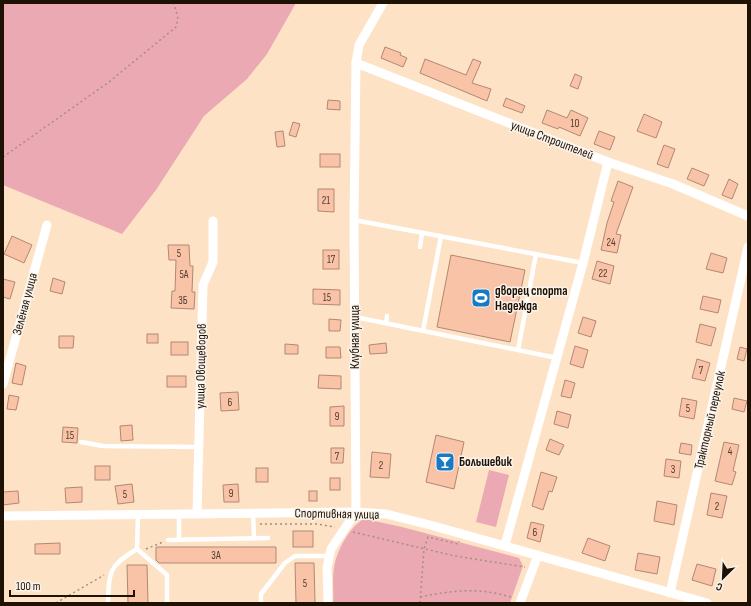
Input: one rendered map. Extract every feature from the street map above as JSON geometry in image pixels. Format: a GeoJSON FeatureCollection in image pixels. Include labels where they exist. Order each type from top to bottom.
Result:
{"type":"FeatureCollection","features":[{"type":"Feature","properties":{"kind":"street","name":"Клубная улица"},"geometry":{"type":"LineString","coordinates":[[356,512],[354,220],[356,63],[359,45],[384,3]]}},
{"type":"Feature","properties":{"kind":"street","name":"улица Строителей"},"geometry":{"type":"LineString","coordinates":[[356,63],[608,162],[673,184],[748,216]]}},
{"type":"Feature","properties":{"kind":"street"},"geometry":{"type":"LineString","coordinates":[[505,546],[583,263],[608,162]]}},
{"type":"Feature","properties":{"kind":"street","name":"улица Овощеводов"},"geometry":{"type":"LineString","coordinates":[[197,514],[203,285],[213,262],[213,221]]}},
{"type":"Feature","properties":{"kind":"street","name":"Зелёная улица"},"geometry":{"type":"LineString","coordinates":[[3,384],[47,225]]}},
{"type":"Feature","properties":{"kind":"street","name":"Тракторный переулок"},"geometry":{"type":"LineString","coordinates":[[670,592],[748,247]]}},
{"type":"Feature","properties":{"kind":"street"},"geometry":{"type":"LineString","coordinates":[[328,603],[327,568],[331,549],[356,512]]}},
{"type":"Feature","properties":{"kind":"street","name":"Спортивная улица"},"geometry":{"type":"LineString","coordinates":[[3,516],[356,512],[386,514],[461,533],[707,603]]}},
{"type":"Feature","properties":{"kind":"street"},"geometry":{"type":"LineString","coordinates":[[521,601],[538,555]]}},
{"type":"Feature","properties":{"kind":"lane"},"geometry":{"type":"LineString","coordinates":[[354,220],[583,263]]}},
{"type":"Feature","properties":{"kind":"lane"},"geometry":{"type":"LineString","coordinates":[[420,248],[422,233]]}},
{"type":"Feature","properties":{"kind":"lane"},"geometry":{"type":"LineString","coordinates":[[423,331],[441,236]]}},
{"type":"Feature","properties":{"kind":"lane"},"geometry":{"type":"LineString","coordinates":[[518,350],[536,254]]}},
{"type":"Feature","properties":{"kind":"lane"},"geometry":{"type":"LineString","coordinates":[[386,324],[387,316]]}},
{"type":"Feature","properties":{"kind":"lane"},"geometry":{"type":"LineString","coordinates":[[355,317],[557,358]]}},
{"type":"Feature","properties":{"kind":"lane"},"geometry":{"type":"LineString","coordinates":[[81,442],[103,446],[199,447]]}},
{"type":"Feature","properties":{"kind":"lane"},"geometry":{"type":"LineString","coordinates":[[254,513],[254,538]]}},
{"type":"Feature","properties":{"kind":"lane"},"geometry":{"type":"LineString","coordinates":[[179,514],[180,540]]}},
{"type":"Feature","properties":{"kind":"lane"},"geometry":{"type":"LineString","coordinates":[[137,549],[138,515]]}},
{"type":"Feature","properties":{"kind":"lane"},"geometry":{"type":"LineString","coordinates":[[168,540],[268,538]]}},
{"type":"Feature","properties":{"kind":"lane"},"geometry":{"type":"LineString","coordinates":[[108,603],[109,575],[122,558],[137,549]]}},
{"type":"Feature","properties":{"kind":"lane"},"geometry":{"type":"LineString","coordinates":[[137,549],[167,575],[167,603]]}},
{"type":"Feature","properties":{"kind":"lane"},"geometry":{"type":"LineString","coordinates":[[261,603],[261,594],[285,563],[295,556],[330,556]]}},
{"type":"Feature","properties":{"kind":"path"},"geometry":{"type":"LineString","coordinates":[[3,157],[109,82],[176,26],[178,19],[174,3]]}},
{"type":"Feature","properties":{"kind":"path"},"geometry":{"type":"LineString","coordinates":[[254,524],[317,524],[344,529],[424,549],[488,562],[533,568]]}},
{"type":"Feature","properties":{"kind":"path"},"geometry":{"type":"LineString","coordinates":[[420,603],[424,549],[428,537],[458,544],[461,533]]}},
{"type":"Feature","properties":{"kind":"path"},"geometry":{"type":"LineString","coordinates":[[420,597],[466,590],[498,593],[521,601]]}},
{"type":"Feature","properties":{"kind":"shaded area"},"geometry":{"type":"Polygon","coordinates":[[[3,3],[296,3],[267,54],[247,79],[204,116],[156,190],[122,234],[3,185],[3,3]]]}},
{"type":"Feature","properties":{"kind":"shaded area"},"geometry":{"type":"Polygon","coordinates":[[[489,470],[509,475],[496,527],[476,522],[489,470]]]}},
{"type":"Feature","properties":{"kind":"shaded area"},"geometry":{"type":"Polygon","coordinates":[[[362,520],[370,520],[402,527],[519,558],[523,566],[510,603],[333,603],[333,572],[337,555],[348,534],[362,520]]]}},
{"type":"Feature","properties":{"kind":"building"},"geometry":{"type":"Polygon","coordinates":[[[385,47],[401,53],[400,55],[407,58],[403,67],[381,58],[385,47]]]}},
{"type":"Feature","properties":{"kind":"building"},"geometry":{"type":"Polygon","coordinates":[[[425,59],[466,75],[473,59],[481,62],[472,83],[491,89],[487,101],[420,73],[425,59]]]}},
{"type":"Feature","properties":{"kind":"building"},"geometry":{"type":"Polygon","coordinates":[[[575,74],[582,77],[578,89],[570,86],[575,74]]]}},
{"type":"Feature","properties":{"kind":"building"},"geometry":{"type":"Polygon","coordinates":[[[506,98],[525,106],[522,113],[503,106],[506,98]]]}},
{"type":"Feature","properties":{"kind":"building"},"geometry":{"type":"Polygon","coordinates":[[[328,100],[340,101],[340,110],[327,109],[328,100]]]}},
{"type":"Feature","properties":{"kind":"building"},"geometry":{"type":"Polygon","coordinates":[[[547,110],[567,118],[571,110],[588,118],[580,136],[559,127],[558,129],[542,123],[547,110]]]}},
{"type":"Feature","properties":{"kind":"building"},"geometry":{"type":"Polygon","coordinates":[[[644,114],[662,122],[656,138],[637,131],[644,114]]]}},
{"type":"Feature","properties":{"kind":"building"},"geometry":{"type":"Polygon","coordinates":[[[293,122],[300,124],[296,137],[289,135],[293,122]]]}},
{"type":"Feature","properties":{"kind":"building"},"geometry":{"type":"Polygon","coordinates":[[[283,131],[285,146],[277,147],[275,132],[283,131]]]}},
{"type":"Feature","properties":{"kind":"building"},"geometry":{"type":"Polygon","coordinates":[[[599,131],[615,137],[610,150],[594,144],[599,131]]]}},
{"type":"Feature","properties":{"kind":"building"},"geometry":{"type":"Polygon","coordinates":[[[664,145],[675,149],[668,168],[657,164],[664,145]]]}},
{"type":"Feature","properties":{"kind":"building"},"geometry":{"type":"Polygon","coordinates":[[[320,154],[340,154],[340,167],[320,167],[320,154]]]}},
{"type":"Feature","properties":{"kind":"building"},"geometry":{"type":"Polygon","coordinates":[[[692,168],[709,175],[704,186],[687,179],[692,168]]]}},
{"type":"Feature","properties":{"kind":"building"},"geometry":{"type":"Polygon","coordinates":[[[729,179],[738,184],[732,199],[722,195],[729,179]]]}},
{"type":"Feature","properties":{"kind":"building"},"geometry":{"type":"Polygon","coordinates":[[[618,181],[633,187],[616,234],[621,235],[617,253],[601,250],[607,223],[614,202],[611,201],[618,181]]]}},
{"type":"Feature","properties":{"kind":"building"},"geometry":{"type":"Polygon","coordinates":[[[318,189],[334,189],[334,212],[318,211],[318,189]]]}},
{"type":"Feature","properties":{"kind":"building"},"geometry":{"type":"Polygon","coordinates":[[[12,236],[32,245],[24,263],[4,254],[12,236]]]}},
{"type":"Feature","properties":{"kind":"building"},"geometry":{"type":"Polygon","coordinates":[[[168,245],[189,245],[190,266],[193,266],[192,292],[195,292],[194,309],[171,308],[172,291],[175,291],[176,260],[169,260],[168,245]]]}},
{"type":"Feature","properties":{"kind":"building"},"geometry":{"type":"Polygon","coordinates":[[[323,250],[339,250],[339,269],[323,269],[323,250]]]}},
{"type":"Feature","properties":{"kind":"building"},"geometry":{"type":"Polygon","coordinates":[[[711,253],[727,258],[723,273],[706,269],[711,253]]]}},
{"type":"Feature","properties":{"kind":"building","name":"дворец спорта Надежда"},"geometry":{"type":"Polygon","coordinates":[[[451,255],[525,270],[510,342],[437,327],[451,255]]]}},
{"type":"Feature","properties":{"kind":"building"},"geometry":{"type":"Polygon","coordinates":[[[597,261],[614,266],[610,284],[592,279],[597,261]]]}},
{"type":"Feature","properties":{"kind":"building"},"geometry":{"type":"Polygon","coordinates":[[[53,278],[65,282],[62,294],[50,291],[53,278]]]}},
{"type":"Feature","properties":{"kind":"building"},"geometry":{"type":"Polygon","coordinates":[[[3,279],[15,282],[10,299],[3,297],[3,279]]]}},
{"type":"Feature","properties":{"kind":"building"},"geometry":{"type":"Polygon","coordinates":[[[313,289],[340,290],[340,305],[313,304],[313,289]]]}},
{"type":"Feature","properties":{"kind":"building"},"geometry":{"type":"Polygon","coordinates":[[[703,296],[721,300],[718,313],[700,309],[703,296]]]}},
{"type":"Feature","properties":{"kind":"building"},"geometry":{"type":"Polygon","coordinates":[[[583,317],[596,321],[591,337],[578,333],[583,317]]]}},
{"type":"Feature","properties":{"kind":"building"},"geometry":{"type":"Polygon","coordinates":[[[329,319],[341,320],[340,331],[329,331],[329,319]]]}},
{"type":"Feature","properties":{"kind":"building"},"geometry":{"type":"Polygon","coordinates":[[[700,324],[716,328],[711,346],[696,342],[700,324]]]}},
{"type":"Feature","properties":{"kind":"building"},"geometry":{"type":"Polygon","coordinates":[[[147,334],[158,334],[158,343],[147,343],[147,334]]]}},
{"type":"Feature","properties":{"kind":"building"},"geometry":{"type":"Polygon","coordinates":[[[59,336],[74,336],[73,348],[59,348],[59,336]]]}},
{"type":"Feature","properties":{"kind":"building"},"geometry":{"type":"Polygon","coordinates":[[[171,342],[188,342],[188,355],[171,355],[171,342]]]}},
{"type":"Feature","properties":{"kind":"building"},"geometry":{"type":"Polygon","coordinates":[[[386,343],[387,353],[370,354],[369,345],[386,343]]]}},
{"type":"Feature","properties":{"kind":"building"},"geometry":{"type":"Polygon","coordinates":[[[285,344],[298,345],[298,354],[285,354],[285,344]]]}},
{"type":"Feature","properties":{"kind":"building"},"geometry":{"type":"Polygon","coordinates":[[[575,346],[588,350],[583,368],[570,364],[575,346]]]}},
{"type":"Feature","properties":{"kind":"building"},"geometry":{"type":"Polygon","coordinates":[[[326,347],[340,347],[341,358],[326,358],[326,347]]]}},
{"type":"Feature","properties":{"kind":"building"},"geometry":{"type":"Polygon","coordinates":[[[740,347],[747,349],[744,361],[737,359],[740,347]]]}},
{"type":"Feature","properties":{"kind":"building"},"geometry":{"type":"Polygon","coordinates":[[[697,359],[710,363],[705,381],[692,378],[697,359]]]}},
{"type":"Feature","properties":{"kind":"building"},"geometry":{"type":"Polygon","coordinates":[[[16,363],[26,366],[22,385],[12,383],[16,363]]]}},
{"type":"Feature","properties":{"kind":"building"},"geometry":{"type":"Polygon","coordinates":[[[319,375],[341,376],[341,389],[318,388],[319,375]]]}},
{"type":"Feature","properties":{"kind":"building"},"geometry":{"type":"Polygon","coordinates":[[[167,376],[186,376],[186,387],[167,387],[167,376]]]}},
{"type":"Feature","properties":{"kind":"building"},"geometry":{"type":"Polygon","coordinates":[[[565,380],[575,383],[571,398],[561,396],[565,380]]]}},
{"type":"Feature","properties":{"kind":"building"},"geometry":{"type":"Polygon","coordinates":[[[238,392],[239,410],[221,411],[220,393],[238,392]]]}},
{"type":"Feature","properties":{"kind":"building"},"geometry":{"type":"Polygon","coordinates":[[[9,395],[19,397],[16,410],[7,409],[9,395]]]}},
{"type":"Feature","properties":{"kind":"building"},"geometry":{"type":"Polygon","coordinates":[[[682,398],[697,401],[694,419],[679,416],[682,398]]]}},
{"type":"Feature","properties":{"kind":"building"},"geometry":{"type":"Polygon","coordinates":[[[734,398],[747,401],[744,412],[732,409],[734,398]]]}},
{"type":"Feature","properties":{"kind":"building"},"geometry":{"type":"Polygon","coordinates":[[[344,406],[344,426],[330,426],[330,407],[344,406]]]}},
{"type":"Feature","properties":{"kind":"building"},"geometry":{"type":"Polygon","coordinates":[[[557,411],[571,415],[568,428],[554,424],[557,411]]]}},
{"type":"Feature","properties":{"kind":"building"},"geometry":{"type":"Polygon","coordinates":[[[132,425],[133,440],[121,441],[120,426],[132,425]]]}},
{"type":"Feature","properties":{"kind":"building"},"geometry":{"type":"Polygon","coordinates":[[[63,427],[78,428],[77,443],[62,442],[63,427]]]}},
{"type":"Feature","properties":{"kind":"building","name":"Большевик"},"geometry":{"type":"Polygon","coordinates":[[[436,435],[464,442],[454,489],[426,482],[436,435]]]}},
{"type":"Feature","properties":{"kind":"building"},"geometry":{"type":"Polygon","coordinates":[[[550,439],[564,445],[559,455],[546,450],[550,439]]]}},
{"type":"Feature","properties":{"kind":"building"},"geometry":{"type":"Polygon","coordinates":[[[724,442],[739,445],[733,471],[736,472],[732,485],[715,481],[724,442]]]}},
{"type":"Feature","properties":{"kind":"building"},"geometry":{"type":"Polygon","coordinates":[[[681,443],[692,445],[691,455],[679,453],[681,443]]]}},
{"type":"Feature","properties":{"kind":"building"},"geometry":{"type":"Polygon","coordinates":[[[331,448],[344,448],[343,463],[331,463],[331,448]]]}},
{"type":"Feature","properties":{"kind":"building"},"geometry":{"type":"Polygon","coordinates":[[[372,452],[391,454],[389,478],[370,477],[372,452]]]}},
{"type":"Feature","properties":{"kind":"building"},"geometry":{"type":"Polygon","coordinates":[[[666,459],[681,461],[679,478],[664,476],[666,459]]]}},
{"type":"Feature","properties":{"kind":"building"},"geometry":{"type":"Polygon","coordinates":[[[95,466],[110,466],[110,480],[95,480],[95,466]]]}},
{"type":"Feature","properties":{"kind":"building"},"geometry":{"type":"Polygon","coordinates":[[[256,468],[268,468],[268,482],[256,482],[256,468]]]}},
{"type":"Feature","properties":{"kind":"building"},"geometry":{"type":"Polygon","coordinates":[[[541,472],[557,477],[552,492],[549,491],[543,510],[532,506],[541,472]]]}},
{"type":"Feature","properties":{"kind":"building"},"geometry":{"type":"Polygon","coordinates":[[[330,478],[340,478],[340,490],[330,490],[330,478]]]}},
{"type":"Feature","properties":{"kind":"building"},"geometry":{"type":"Polygon","coordinates":[[[132,484],[134,502],[118,504],[115,486],[132,484]]]}},
{"type":"Feature","properties":{"kind":"building"},"geometry":{"type":"Polygon","coordinates":[[[238,484],[239,502],[224,502],[223,485],[238,484]]]}},
{"type":"Feature","properties":{"kind":"building"},"geometry":{"type":"Polygon","coordinates":[[[82,487],[82,502],[66,503],[65,488],[82,487]]]}},
{"type":"Feature","properties":{"kind":"building"},"geometry":{"type":"Polygon","coordinates":[[[18,491],[19,503],[3,505],[3,492],[18,491]]]}},
{"type":"Feature","properties":{"kind":"building"},"geometry":{"type":"Polygon","coordinates":[[[309,491],[317,491],[317,501],[309,501],[309,491]]]}},
{"type":"Feature","properties":{"kind":"building"},"geometry":{"type":"Polygon","coordinates":[[[711,493],[727,496],[722,518],[707,515],[711,493]]]}},
{"type":"Feature","properties":{"kind":"building"},"geometry":{"type":"Polygon","coordinates":[[[657,501],[677,505],[674,525],[654,521],[657,501]]]}},
{"type":"Feature","properties":{"kind":"building"},"geometry":{"type":"Polygon","coordinates":[[[531,522],[544,525],[540,542],[527,538],[531,522]]]}},
{"type":"Feature","properties":{"kind":"building"},"geometry":{"type":"Polygon","coordinates":[[[293,531],[313,531],[313,547],[293,547],[293,531]]]}},
{"type":"Feature","properties":{"kind":"building"},"geometry":{"type":"Polygon","coordinates":[[[588,538],[610,546],[605,561],[582,553],[588,538]]]}},
{"type":"Feature","properties":{"kind":"building"},"geometry":{"type":"Polygon","coordinates":[[[60,543],[60,554],[35,554],[35,544],[60,543]]]}},
{"type":"Feature","properties":{"kind":"building"},"geometry":{"type":"Polygon","coordinates":[[[156,547],[276,547],[276,563],[159,563],[156,560],[156,547]]]}},
{"type":"Feature","properties":{"kind":"building"},"geometry":{"type":"Polygon","coordinates":[[[638,553],[660,557],[657,574],[635,570],[638,553]]]}},
{"type":"Feature","properties":{"kind":"building"},"geometry":{"type":"Polygon","coordinates":[[[295,563],[314,563],[315,603],[296,603],[295,563]]]}},
{"type":"Feature","properties":{"kind":"building"},"geometry":{"type":"Polygon","coordinates":[[[697,564],[716,569],[712,586],[692,580],[697,564]]]}},
{"type":"Feature","properties":{"kind":"building"},"geometry":{"type":"Polygon","coordinates":[[[127,565],[147,565],[148,603],[128,603],[127,565]]]}},
{"type":"Feature","properties":{"kind":"place","name":"дворец спорта Надежда"},"geometry":{"type":"Point","coordinates":[481,298]}},
{"type":"Feature","properties":{"kind":"place","name":"Большевик"},"geometry":{"type":"Point","coordinates":[445,462]}}]}
